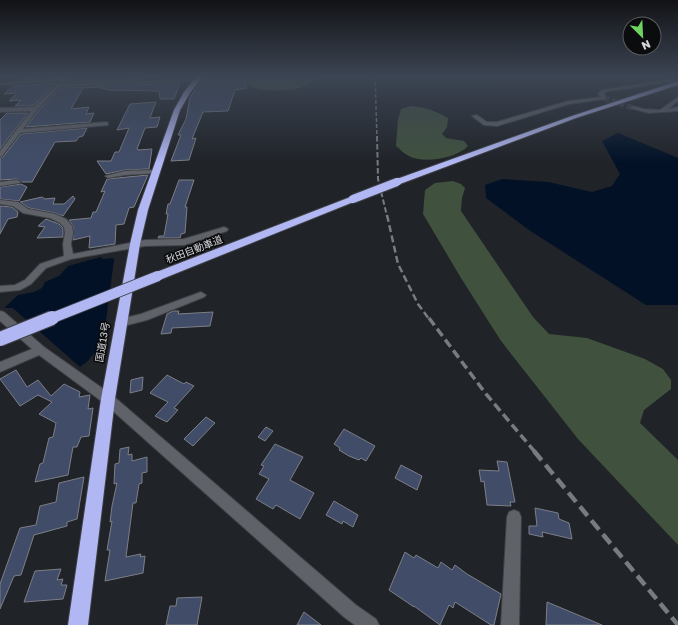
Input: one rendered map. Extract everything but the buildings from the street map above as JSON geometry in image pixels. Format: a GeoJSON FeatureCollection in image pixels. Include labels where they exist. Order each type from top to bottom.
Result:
{"type":"FeatureCollection","features":[{"type":"Feature","properties":{"kind":"highway","name":"国道13号"},"geometry":{"type":"LineString","coordinates":[[78,625],[108,399],[120,323],[135,244],[143,210],[180,105]]}},
{"type":"Feature","properties":{"kind":"highway","name":"秋田自動車道"},"geometry":{"type":"LineString","coordinates":[[0,339],[397,182],[608,105]]}},
{"type":"Feature","properties":{"kind":"highway","name":"秋田自動車道"},"geometry":{"type":"LineString","coordinates":[[397,182],[627,105]]}},
{"type":"Feature","properties":{"kind":"street"},"geometry":{"type":"LineString","coordinates":[[0,155],[39,105]]}},
{"type":"Feature","properties":{"kind":"street"},"geometry":{"type":"LineString","coordinates":[[475,116],[486,124],[491,125],[505,123],[558,105]]}},
{"type":"Feature","properties":{"kind":"street"},"geometry":{"type":"LineString","coordinates":[[661,111],[669,105]]}},
{"type":"Feature","properties":{"kind":"street"},"geometry":{"type":"LineString","coordinates":[[633,108],[639,110],[661,111],[678,108]]}},
{"type":"Feature","properties":{"kind":"street"},"geometry":{"type":"LineString","coordinates":[[0,110],[35,109]]}},
{"type":"Feature","properties":{"kind":"street"},"geometry":{"type":"LineString","coordinates":[[17,132],[106,124]]}},
{"type":"Feature","properties":{"kind":"street"},"geometry":{"type":"LineString","coordinates":[[108,176],[125,173],[156,172]]}},
{"type":"Feature","properties":{"kind":"street"},"geometry":{"type":"LineString","coordinates":[[0,184],[17,182]]}},
{"type":"Feature","properties":{"kind":"street"},"geometry":{"type":"LineString","coordinates":[[0,202],[15,204],[26,211],[52,216],[63,221],[68,226],[69,233],[67,244],[70,257]]}},
{"type":"Feature","properties":{"kind":"street"},"geometry":{"type":"LineString","coordinates":[[0,289],[17,288],[28,282],[43,266],[70,257],[135,244],[185,242],[224,229]]}},
{"type":"Feature","properties":{"kind":"street"},"geometry":{"type":"LineString","coordinates":[[120,323],[144,317],[201,295]]}},
{"type":"Feature","properties":{"kind":"street"},"geometry":{"type":"LineString","coordinates":[[0,315],[40,350],[74,373],[108,399],[157,444],[350,611],[370,625]]}},
{"type":"Feature","properties":{"kind":"street"},"geometry":{"type":"LineString","coordinates":[[0,367],[40,350]]}},
{"type":"Feature","properties":{"kind":"street"},"geometry":{"type":"LineString","coordinates":[[510,625],[514,517]]}},
{"type":"Feature","properties":{"kind":"green space"},"geometry":{"type":"Polygon","coordinates":[[[411,106],[421,107],[439,113],[448,118],[447,127],[442,134],[446,138],[464,141],[468,146],[456,154],[431,160],[423,160],[405,154],[396,146],[398,119],[401,109],[411,106]]]}},
{"type":"Feature","properties":{"kind":"green space"},"geometry":{"type":"Polygon","coordinates":[[[453,181],[461,184],[465,188],[462,198],[461,211],[533,317],[549,334],[587,338],[645,359],[663,369],[671,380],[671,389],[644,410],[640,423],[678,460],[678,545],[578,439],[501,341],[461,278],[423,214],[425,190],[435,183],[453,181]]]}},
{"type":"Feature","properties":{"kind":"water"},"geometry":{"type":"Polygon","coordinates":[[[618,133],[678,158],[678,305],[646,305],[529,230],[486,198],[485,185],[502,179],[548,182],[592,192],[612,186],[620,174],[602,141],[618,133]]]}},
{"type":"Feature","properties":{"kind":"water"},"geometry":{"type":"Polygon","coordinates":[[[101,257],[103,259],[113,258],[114,260],[103,342],[87,362],[80,367],[15,310],[12,308],[4,308],[18,295],[34,292],[42,288],[45,282],[59,276],[68,266],[101,257]]]}},
{"type":"Feature","properties":{"kind":"tunnel"},"geometry":{"type":"LineString","coordinates":[[625,105],[633,108]]}},
{"type":"Feature","properties":{"kind":"railway"},"geometry":{"type":"LineString","coordinates":[[376,105],[377,137]]}},
{"type":"Feature","properties":{"kind":"railway"},"geometry":{"type":"LineString","coordinates":[[377,136],[378,179],[387,216]]}},
{"type":"Feature","properties":{"kind":"railway"},"geometry":{"type":"LineString","coordinates":[[387,215],[398,264],[418,304],[429,319]]}},
{"type":"Feature","properties":{"kind":"railway"},"geometry":{"type":"LineString","coordinates":[[429,318],[486,394],[535,452]]}},
{"type":"Feature","properties":{"kind":"railway"},"geometry":{"type":"LineString","coordinates":[[534,451],[678,625]]}}]}
